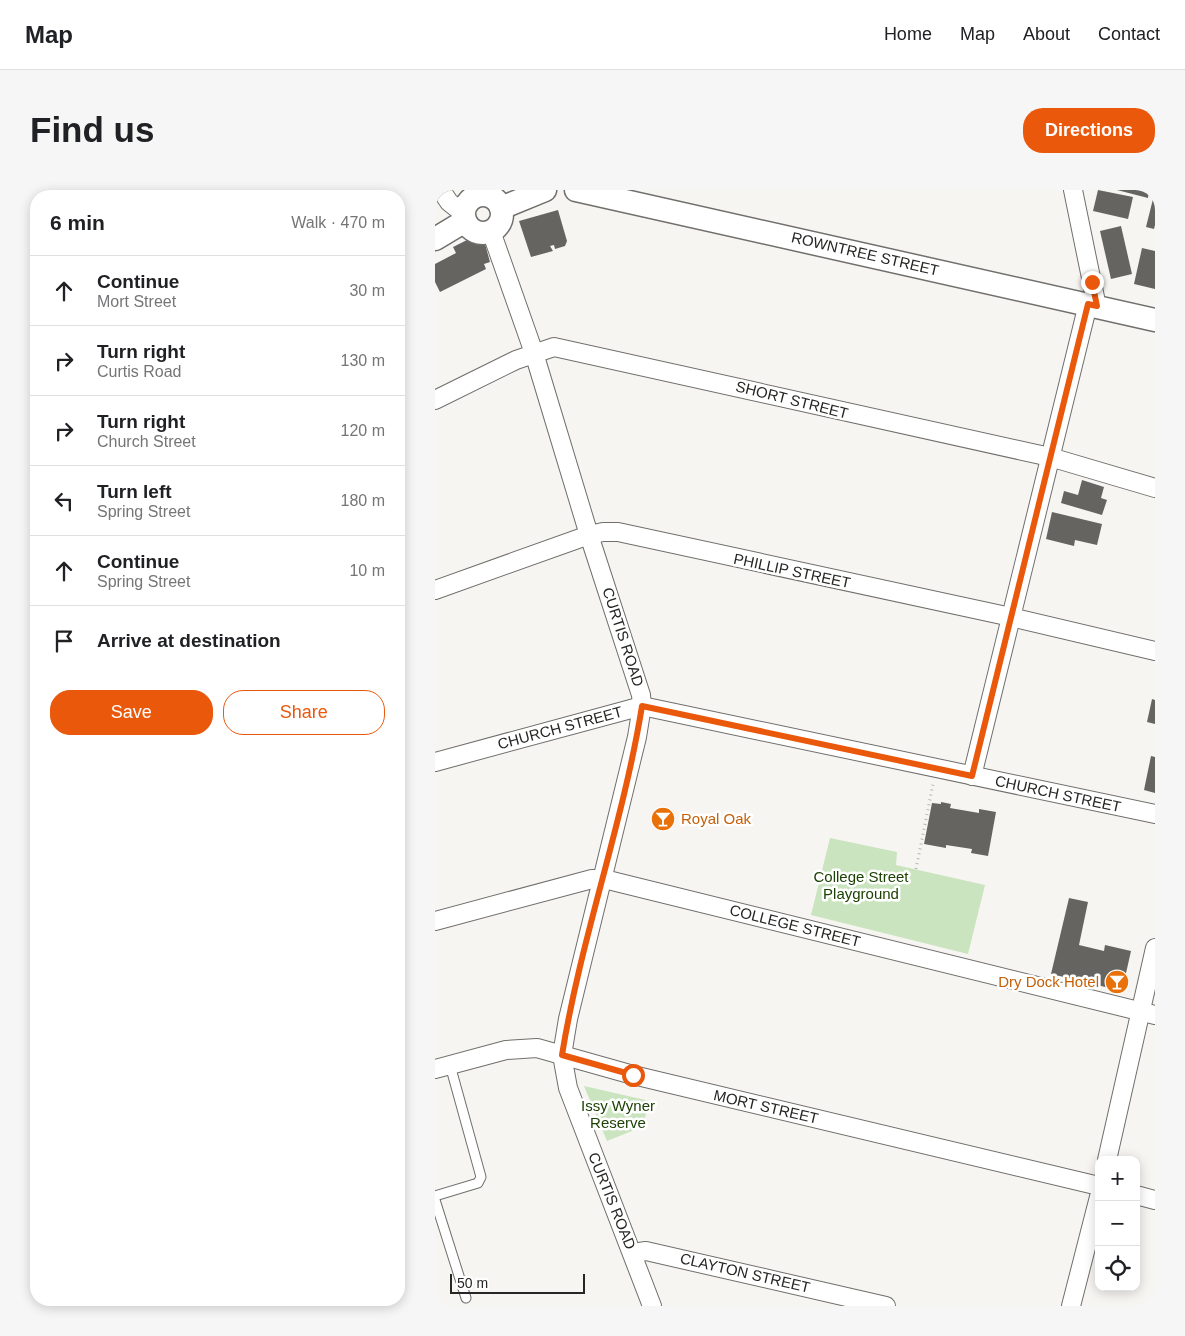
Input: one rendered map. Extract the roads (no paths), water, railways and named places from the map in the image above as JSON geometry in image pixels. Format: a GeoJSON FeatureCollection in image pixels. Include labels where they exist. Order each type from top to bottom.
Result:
{"type":"FeatureCollection","features":[{"type":"Feature","properties":{"kind":"street"},"geometry":{"type":"LineString","coordinates":[[441,190],[449,202],[477,232],[491,231],[501,220],[492,198]]}},
{"type":"Feature","properties":{"kind":"street"},"geometry":{"type":"LineString","coordinates":[[435,239],[465,217],[471,199],[482,195],[492,198],[545,190]]}},
{"type":"Feature","properties":{"kind":"street","name":"ROWNTREE STREET"},"geometry":{"type":"LineString","coordinates":[[576,190],[1155,320]]}},
{"type":"Feature","properties":{"kind":"street"},"geometry":{"type":"LineString","coordinates":[[972,776],[1050,457],[1092,305],[1073,190]]}},
{"type":"Feature","properties":{"kind":"street","name":"CURTIS ROAD"},"geometry":{"type":"LineString","coordinates":[[491,231],[534,353],[589,535],[638,680],[642,706],[604,879],[568,1019],[562,1055],[568,1088],[652,1306]]}},
{"type":"Feature","properties":{"kind":"street","name":"SHORT STREET"},"geometry":{"type":"LineString","coordinates":[[435,400],[534,353],[554,347],[1050,457],[1155,488]]}},
{"type":"Feature","properties":{"kind":"street","name":"PHILLIP STREET"},"geometry":{"type":"LineString","coordinates":[[435,590],[589,535],[603,532],[618,532],[1011,617],[1155,651]]}},
{"type":"Feature","properties":{"kind":"street","name":"CHURCH STREET"},"geometry":{"type":"LineString","coordinates":[[435,762],[642,706],[1155,814]]}},
{"type":"Feature","properties":{"kind":"street","name":"COLLEGE STREET"},"geometry":{"type":"LineString","coordinates":[[435,922],[591,879],[604,879],[1147,1013]]}},
{"type":"Feature","properties":{"kind":"street"},"geometry":{"type":"LineString","coordinates":[[1108,1156],[1147,1013],[1155,948]]}},
{"type":"Feature","properties":{"kind":"street","name":"MORT STREET"},"geometry":{"type":"LineString","coordinates":[[443,1067],[517,1048],[537,1048],[633,1075],[1095,1185]]}},
{"type":"Feature","properties":{"kind":"street"},"geometry":{"type":"LineString","coordinates":[[1140,1196],[1155,1200]]}},
{"type":"Feature","properties":{"kind":"street"},"geometry":{"type":"LineString","coordinates":[[1071,1306],[1098,1201]]}},
{"type":"Feature","properties":{"kind":"street","name":"CLAYTON STREET"},"geometry":{"type":"LineString","coordinates":[[633,1253],[646,1250],[885,1306]]}},
{"type":"Feature","properties":{"kind":"lane"},"geometry":{"type":"LineString","coordinates":[[435,1196],[478,1182],[481,1176],[443,1067]]}},
{"type":"Feature","properties":{"kind":"lane"},"geometry":{"type":"LineString","coordinates":[[435,1200],[466,1298]]}},
{"type":"Feature","properties":{"kind":"place","name":"Royal Oak"},"geometry":{"type":"Point","coordinates":[663,819]}},
{"type":"Feature","properties":{"kind":"place","name":"Dry Dock Hotel"},"geometry":{"type":"Point","coordinates":[1117,982]}},
{"type":"Feature","properties":{"kind":"park label","name":"College Street Playground"},"geometry":{"type":"Point","coordinates":[861,886]}},
{"type":"Feature","properties":{"kind":"park label","name":"Issy Wyner Reserve"},"geometry":{"type":"Point","coordinates":[618,1114]}}]}
